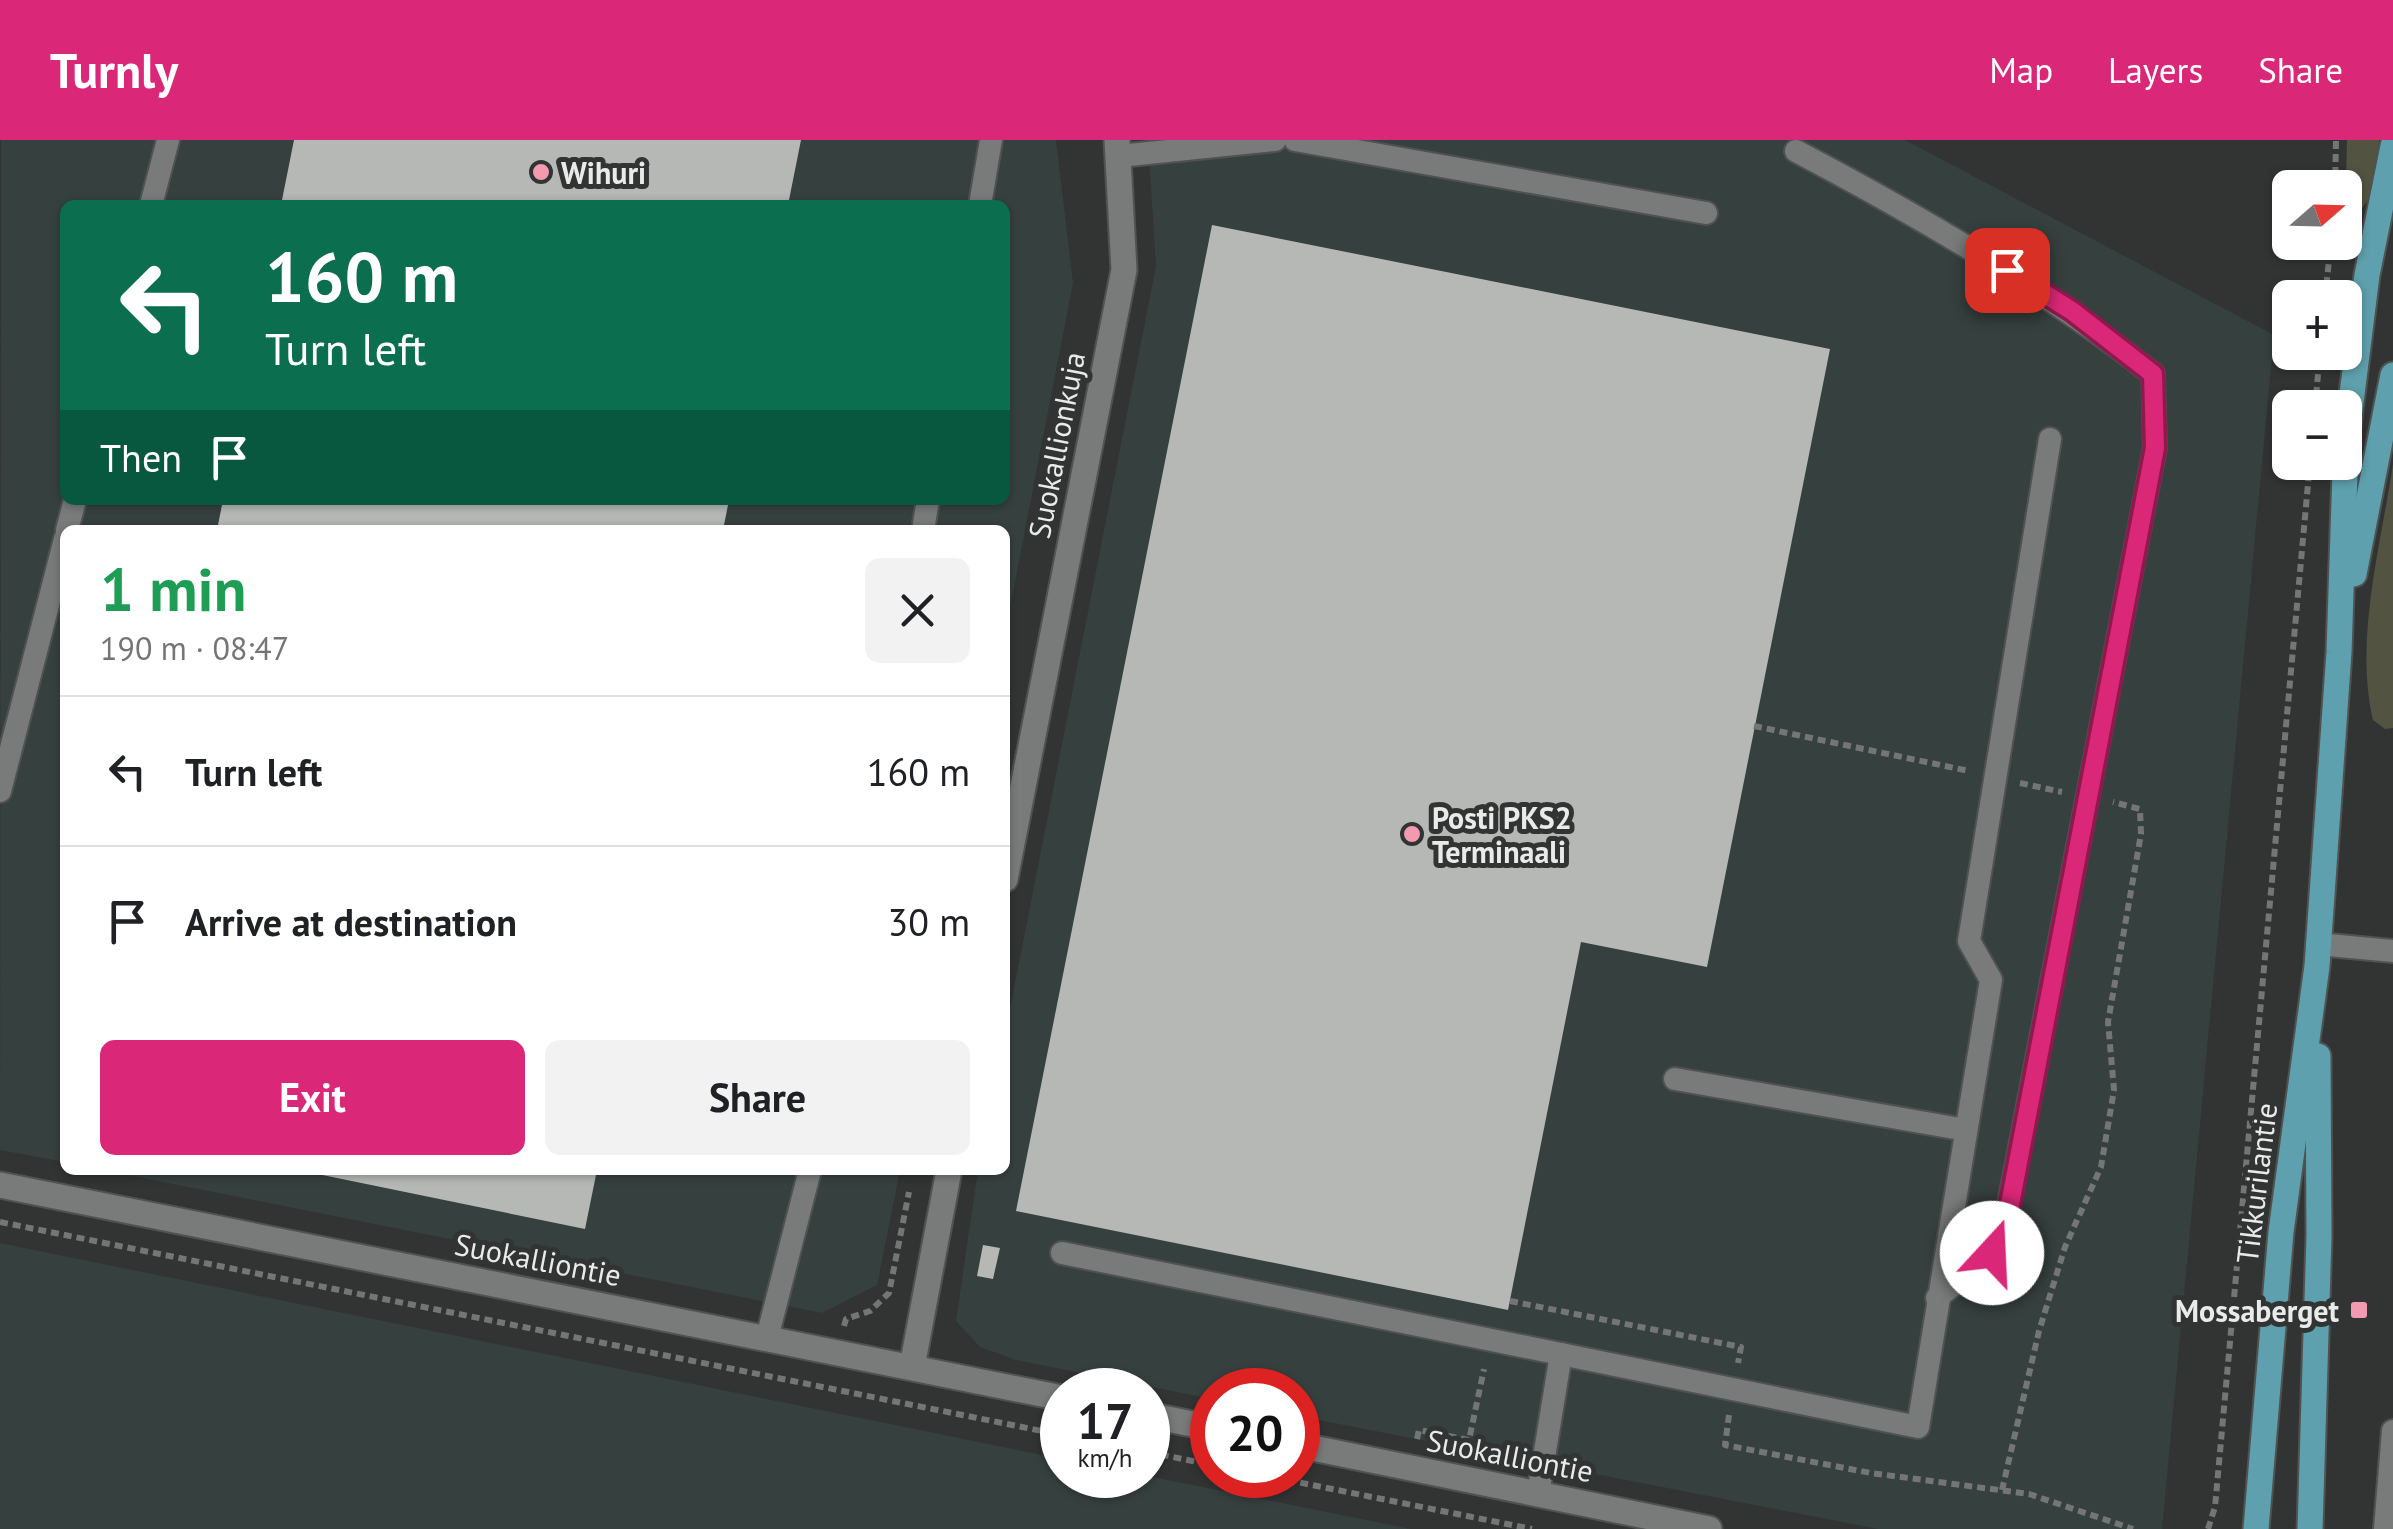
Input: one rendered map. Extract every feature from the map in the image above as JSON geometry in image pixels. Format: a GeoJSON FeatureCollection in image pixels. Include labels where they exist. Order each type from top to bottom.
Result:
{"type":"FeatureCollection","features":[{"type":"Feature","properties":{"kind":"main road","name":"Tikkurilantie"},"geometry":{"type":"LineString","coordinates":[[2256,1529],[2280,1232],[2318,955],[2340,652],[2346,442],[2367,275],[2393,146]]}},
{"type":"Feature","properties":{"kind":"main road","name":"Tikkurilantie"},"geometry":{"type":"LineString","coordinates":[[2340,652],[2393,375]]}},
{"type":"Feature","properties":{"kind":"main road","name":"Tikkurilantie"},"geometry":{"type":"LineString","coordinates":[[2310,1529],[2319,1236],[2318,955]]}},
{"type":"Feature","properties":{"kind":"street","name":"Suokallionkuja"},"geometry":{"type":"LineString","coordinates":[[1010,853],[1124,270],[1118,148]]}},
{"type":"Feature","properties":{"kind":"street"},"geometry":{"type":"LineString","coordinates":[[912,1367],[948,1175]]}},
{"type":"Feature","properties":{"kind":"street","name":"Suokalliontie"},"geometry":{"type":"LineString","coordinates":[[0,1185],[1040,1393]]}},
{"type":"Feature","properties":{"kind":"street","name":"Suokalliontie"},"geometry":{"type":"LineString","coordinates":[[1320,1450],[1709,1529]]}},
{"type":"Feature","properties":{"kind":"lane"},"geometry":{"type":"LineString","coordinates":[[152,200],[168,140]]}},
{"type":"Feature","properties":{"kind":"lane"},"geometry":{"type":"LineString","coordinates":[[981,200],[991,140]]}},
{"type":"Feature","properties":{"kind":"lane"},"geometry":{"type":"LineString","coordinates":[[1118,148],[1274,140]]}},
{"type":"Feature","properties":{"kind":"lane"},"geometry":{"type":"LineString","coordinates":[[1296,140],[1706,213]]}},
{"type":"Feature","properties":{"kind":"lane"},"geometry":{"type":"LineString","coordinates":[[1796,152],[1928,221],[2072,311],[2153,374],[2155,448],[2006,1225],[1992,1253],[1937,1298]]}},
{"type":"Feature","properties":{"kind":"lane"},"geometry":{"type":"LineString","coordinates":[[1062,1253],[1918,1428],[1991,980],[1969,941],[2050,439]]}},
{"type":"Feature","properties":{"kind":"lane"},"geometry":{"type":"LineString","coordinates":[[0,792],[60,559]]}},
{"type":"Feature","properties":{"kind":"lane"},"geometry":{"type":"LineString","coordinates":[[2318,955],[2393,950]]}},
{"type":"Feature","properties":{"kind":"lane"},"geometry":{"type":"LineString","coordinates":[[1675,1080],[1966,1130]]}},
{"type":"Feature","properties":{"kind":"lane"},"geometry":{"type":"LineString","coordinates":[[767,1338],[809,1175]]}},
{"type":"Feature","properties":{"kind":"lane"},"geometry":{"type":"LineString","coordinates":[[1538,1494],[1561,1354]]}},
{"type":"Feature","properties":{"kind":"lane"},"geometry":{"type":"LineString","coordinates":[[2386,1529],[2393,1431]]}},
{"type":"Feature","properties":{"kind":"path"},"geometry":{"type":"LineString","coordinates":[[2335,170],[2336,140]]}},
{"type":"Feature","properties":{"kind":"path"},"geometry":{"type":"LineString","coordinates":[[2208,1529],[2215,1507],[2275,881],[2308,480]]}},
{"type":"Feature","properties":{"kind":"path"},"geometry":{"type":"LineString","coordinates":[[830,1391],[846,1318],[870,1311],[889,1293],[912,1180]]}},
{"type":"Feature","properties":{"kind":"path"},"geometry":{"type":"LineString","coordinates":[[0,1222],[1040,1431]]}},
{"type":"Feature","properties":{"kind":"path"},"geometry":{"type":"LineString","coordinates":[[1404,1504],[1419,1430],[1469,1440],[1490,1340]]}},
{"type":"Feature","properties":{"kind":"path"},"geometry":{"type":"LineString","coordinates":[[1320,1487],[1532,1529]]}},
{"type":"Feature","properties":{"kind":"shaded area"},"geometry":{"type":"Polygon","coordinates":[[[1,140],[1056,140],[1073,283],[1010,607],[1010,525],[60,525],[60,1161],[0,1150],[1,140]]]}},
{"type":"Feature","properties":{"kind":"shaded area"},"geometry":{"type":"Polygon","coordinates":[[[1148,140],[1905,140],[2272,334],[2162,1529],[1878,1529],[1320,1420],[1320,1368],[1190,1368],[1190,1395],[1170,1391],[1170,1368],[1056,1368],[980,1347],[956,1321],[977,1175],[1010,1175],[1010,1009],[1156,266],[1148,140]]]}},
{"type":"Feature","properties":{"kind":"shaded area"},"geometry":{"type":"Polygon","coordinates":[[[128,1175],[899,1175],[877,1285],[822,1313],[128,1175]]]}},
{"type":"Feature","properties":{"kind":"shaded area"},"geometry":{"type":"Polygon","coordinates":[[[0,1243],[1040,1455],[1040,1498],[1170,1498],[1170,1480],[1190,1484],[1190,1498],[1257,1498],[1411,1529],[0,1529],[0,1243]]]}},
{"type":"Feature","properties":{"kind":"green space"},"geometry":{"type":"Polygon","coordinates":[[[2347,140],[2379,140],[2373,187],[2362,207],[2362,170],[2346,170],[2347,140]]]}},
{"type":"Feature","properties":{"kind":"green space"},"geometry":{"type":"Polygon","coordinates":[[[2393,464],[2393,728],[2385,729],[2373,720],[2366,657],[2371,592],[2393,464]]]}},
{"type":"Feature","properties":{"kind":"building","name":"Wihuri"},"geometry":{"type":"Polygon","coordinates":[[[294,140],[801,140],[789,200],[282,200],[294,140]]]}},
{"type":"Feature","properties":{"kind":"building","name":"Posti PKS2 Terminaali"},"geometry":{"type":"Polygon","coordinates":[[[1212,225],[1830,349],[1707,967],[1581,942],[1508,1310],[1016,1211],[1212,225]]]}},
{"type":"Feature","properties":{"kind":"building"},"geometry":{"type":"Polygon","coordinates":[[[222,505],[728,505],[724,525],[218,525],[222,505]]]}},
{"type":"Feature","properties":{"kind":"building"},"geometry":{"type":"Polygon","coordinates":[[[322,1175],[596,1175],[585,1229],[322,1175]]]}},
{"type":"Feature","properties":{"kind":"building"},"geometry":{"type":"Polygon","coordinates":[[[983,1245],[1000,1248],[993,1279],[977,1276],[983,1245]]]}},
{"type":"Feature","properties":{"kind":"place","name":"Wihuri"},"geometry":{"type":"Point","coordinates":[541,172]}},
{"type":"Feature","properties":{"kind":"place","name":"Posti PKS2 Terminaali"},"geometry":{"type":"Point","coordinates":[1412,834]}},
{"type":"Feature","properties":{"kind":"place","name":"Mossaberget"},"geometry":{"type":"Point","coordinates":[2359,1310]}},
{"type":"Feature","properties":{"kind":"route"},"geometry":{"type":"LineString","coordinates":[[1992,1253],[2006,1225],[2155,448],[2153,374],[2072,311],[2007,270]]}}]}
